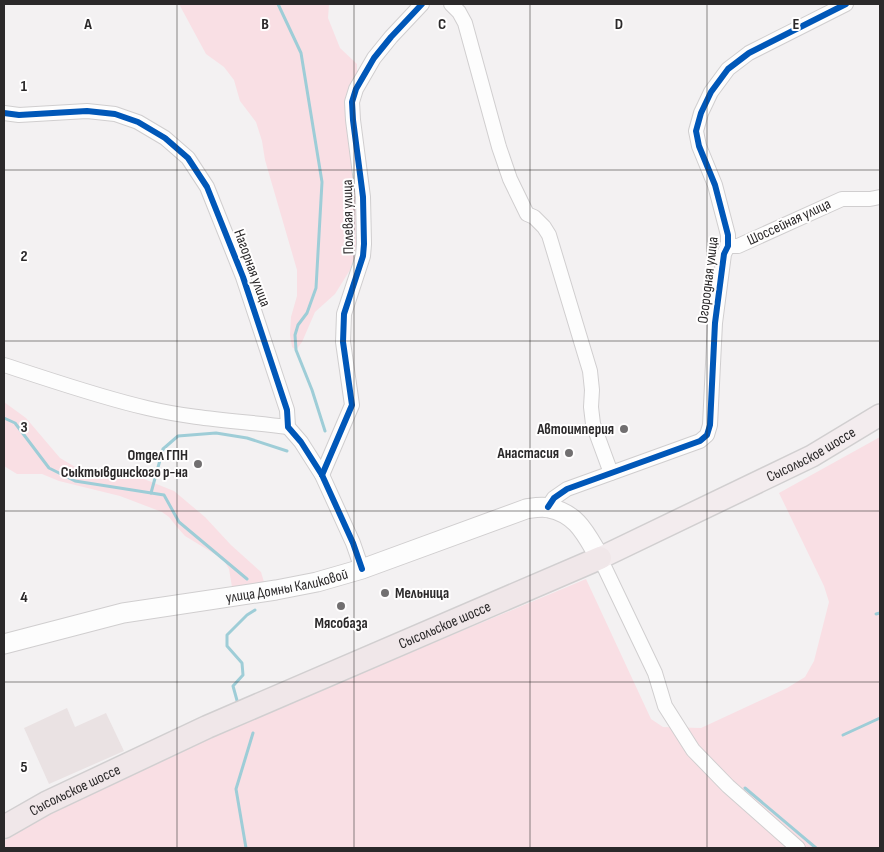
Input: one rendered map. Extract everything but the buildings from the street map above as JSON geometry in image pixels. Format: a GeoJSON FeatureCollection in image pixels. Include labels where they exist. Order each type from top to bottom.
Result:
{"type":"FeatureCollection","features":[{"type":"Feature","properties":{"kind":"highway","name":"Сысольское шоссе"},"geometry":{"type":"LineString","coordinates":[[4,826],[46,803],[207,727],[600,558]]}},
{"type":"Feature","properties":{"kind":"main road","name":"Сысольское шоссе"},"geometry":{"type":"LineString","coordinates":[[600,558],[812,456],[880,415]]}},
{"type":"Feature","properties":{"kind":"main road","name":"улица Домны Каликовой"},"geometry":{"type":"LineString","coordinates":[[4,644],[123,613],[317,582],[362,569],[526,509],[548,507],[568,514],[580,525],[600,558]]}},
{"type":"Feature","properties":{"kind":"street","name":"Полевая улица"},"geometry":{"type":"LineString","coordinates":[[322,475],[352,405],[343,342],[344,314],[363,256],[364,197],[352,102],[356,89],[374,58],[422,4]]}},
{"type":"Feature","properties":{"kind":"street"},"geometry":{"type":"LineString","coordinates":[[451,4],[459,12],[465,23],[498,147],[510,179],[527,214],[534,217],[549,235],[590,372],[593,424],[611,473]]}},
{"type":"Feature","properties":{"kind":"street","name":"Огородная улица"},"geometry":{"type":"LineString","coordinates":[[548,507],[554,498],[567,489],[700,441],[707,435],[710,425],[715,323],[724,254],[728,246],[728,235],[715,185],[699,146],[696,132],[701,113],[711,92],[728,69],[749,53],[846,4]]}},
{"type":"Feature","properties":{"kind":"street","name":"Нагорная улица"},"geometry":{"type":"LineString","coordinates":[[4,113],[19,115],[86,111],[115,114],[138,122],[165,138],[188,158],[207,187],[244,277],[287,410],[288,427]]}},
{"type":"Feature","properties":{"kind":"street","name":"Шоссейная улица"},"geometry":{"type":"LineString","coordinates":[[728,246],[738,246],[842,199],[880,197]]}},
{"type":"Feature","properties":{"kind":"street"},"geometry":{"type":"LineString","coordinates":[[4,365],[105,397],[147,408],[187,415],[288,427],[301,442],[322,475],[353,543],[362,569]]}},
{"type":"Feature","properties":{"kind":"street"},"geometry":{"type":"LineString","coordinates":[[600,558],[655,673],[664,706],[693,750],[728,786],[798,848]]}},
{"type":"Feature","properties":{"kind":"shaded area"},"geometry":{"type":"Polygon","coordinates":[[[179,4],[329,4],[328,18],[340,48],[357,64],[357,77],[347,95],[350,144],[360,209],[358,243],[350,270],[335,294],[315,312],[302,342],[296,350],[292,347],[290,335],[291,317],[297,296],[297,270],[256,122],[240,101],[234,80],[224,67],[206,54],[179,4]]]}},
{"type":"Feature","properties":{"kind":"shaded area"},"geometry":{"type":"Polygon","coordinates":[[[4,402],[26,418],[60,458],[82,471],[144,479],[174,491],[205,517],[231,545],[261,572],[264,582],[232,587],[229,569],[223,559],[185,536],[169,517],[162,512],[120,496],[59,481],[42,474],[17,474],[4,466],[4,402]]]}},
{"type":"Feature","properties":{"kind":"shaded area"},"geometry":{"type":"Polygon","coordinates":[[[880,437],[880,848],[4,848],[4,841],[48,815],[211,736],[586,579],[651,719],[663,727],[701,728],[787,688],[805,677],[814,661],[829,602],[824,586],[779,493],[880,437]]]}},
{"type":"Feature","properties":{"kind":"shaded area"},"geometry":{"type":"Polygon","coordinates":[[[67,708],[75,727],[106,713],[124,751],[49,784],[24,728],[67,708]]]}},
{"type":"Feature","properties":{"kind":"waterway"},"geometry":{"type":"LineString","coordinates":[[278,4],[301,53],[322,182],[316,288],[307,313],[298,325],[295,335],[296,350],[312,390],[325,431]]}},
{"type":"Feature","properties":{"kind":"waterway"},"geometry":{"type":"LineString","coordinates":[[4,418],[15,423],[49,468],[75,481],[164,495],[179,522],[247,579]]}},
{"type":"Feature","properties":{"kind":"waterway"},"geometry":{"type":"LineString","coordinates":[[151,493],[163,449],[178,436],[216,433],[247,438],[287,451]]}},
{"type":"Feature","properties":{"kind":"waterway"},"geometry":{"type":"LineString","coordinates":[[238,704],[233,686],[243,675],[242,663],[227,646],[227,635],[247,615],[255,610]]}},
{"type":"Feature","properties":{"kind":"waterway"},"geometry":{"type":"LineString","coordinates":[[876,614],[880,613]]}},
{"type":"Feature","properties":{"kind":"waterway"},"geometry":{"type":"LineString","coordinates":[[843,735],[880,718]]}},
{"type":"Feature","properties":{"kind":"waterway"},"geometry":{"type":"LineString","coordinates":[[246,848],[236,789],[253,733]]}},
{"type":"Feature","properties":{"kind":"waterway"},"geometry":{"type":"LineString","coordinates":[[745,788],[816,848]]}},
{"type":"Feature","properties":{"kind":"cycle path"},"geometry":{"type":"LineString","coordinates":[[322,475],[352,405],[343,342],[344,314],[363,256],[364,244],[363,197],[352,102],[356,89],[374,58],[422,4]]}},
{"type":"Feature","properties":{"kind":"cycle path"},"geometry":{"type":"LineString","coordinates":[[548,507],[554,498],[567,489],[700,441],[707,435],[710,425],[715,323],[724,254],[728,246],[728,235],[715,185],[699,146],[696,131],[701,113],[711,92],[728,69],[749,53],[846,4]]}},
{"type":"Feature","properties":{"kind":"cycle path"},"geometry":{"type":"LineString","coordinates":[[4,113],[19,115],[87,111],[115,114],[138,122],[165,138],[188,158],[207,187],[243,277],[287,410],[288,427],[301,442],[322,475],[353,543],[362,569]]}},
{"type":"Feature","properties":{"kind":"place","name":"Автоимперия"},"geometry":{"type":"Point","coordinates":[624,429]}},
{"type":"Feature","properties":{"kind":"place","name":"Анастасия"},"geometry":{"type":"Point","coordinates":[569,453]}},
{"type":"Feature","properties":{"kind":"place","name":"Отдел ГПН Сыктывдинского р-на"},"geometry":{"type":"Point","coordinates":[198,464]}},
{"type":"Feature","properties":{"kind":"place","name":"Мельница"},"geometry":{"type":"Point","coordinates":[385,593]}},
{"type":"Feature","properties":{"kind":"place","name":"Мясобаза"},"geometry":{"type":"Point","coordinates":[341,606]}}]}
